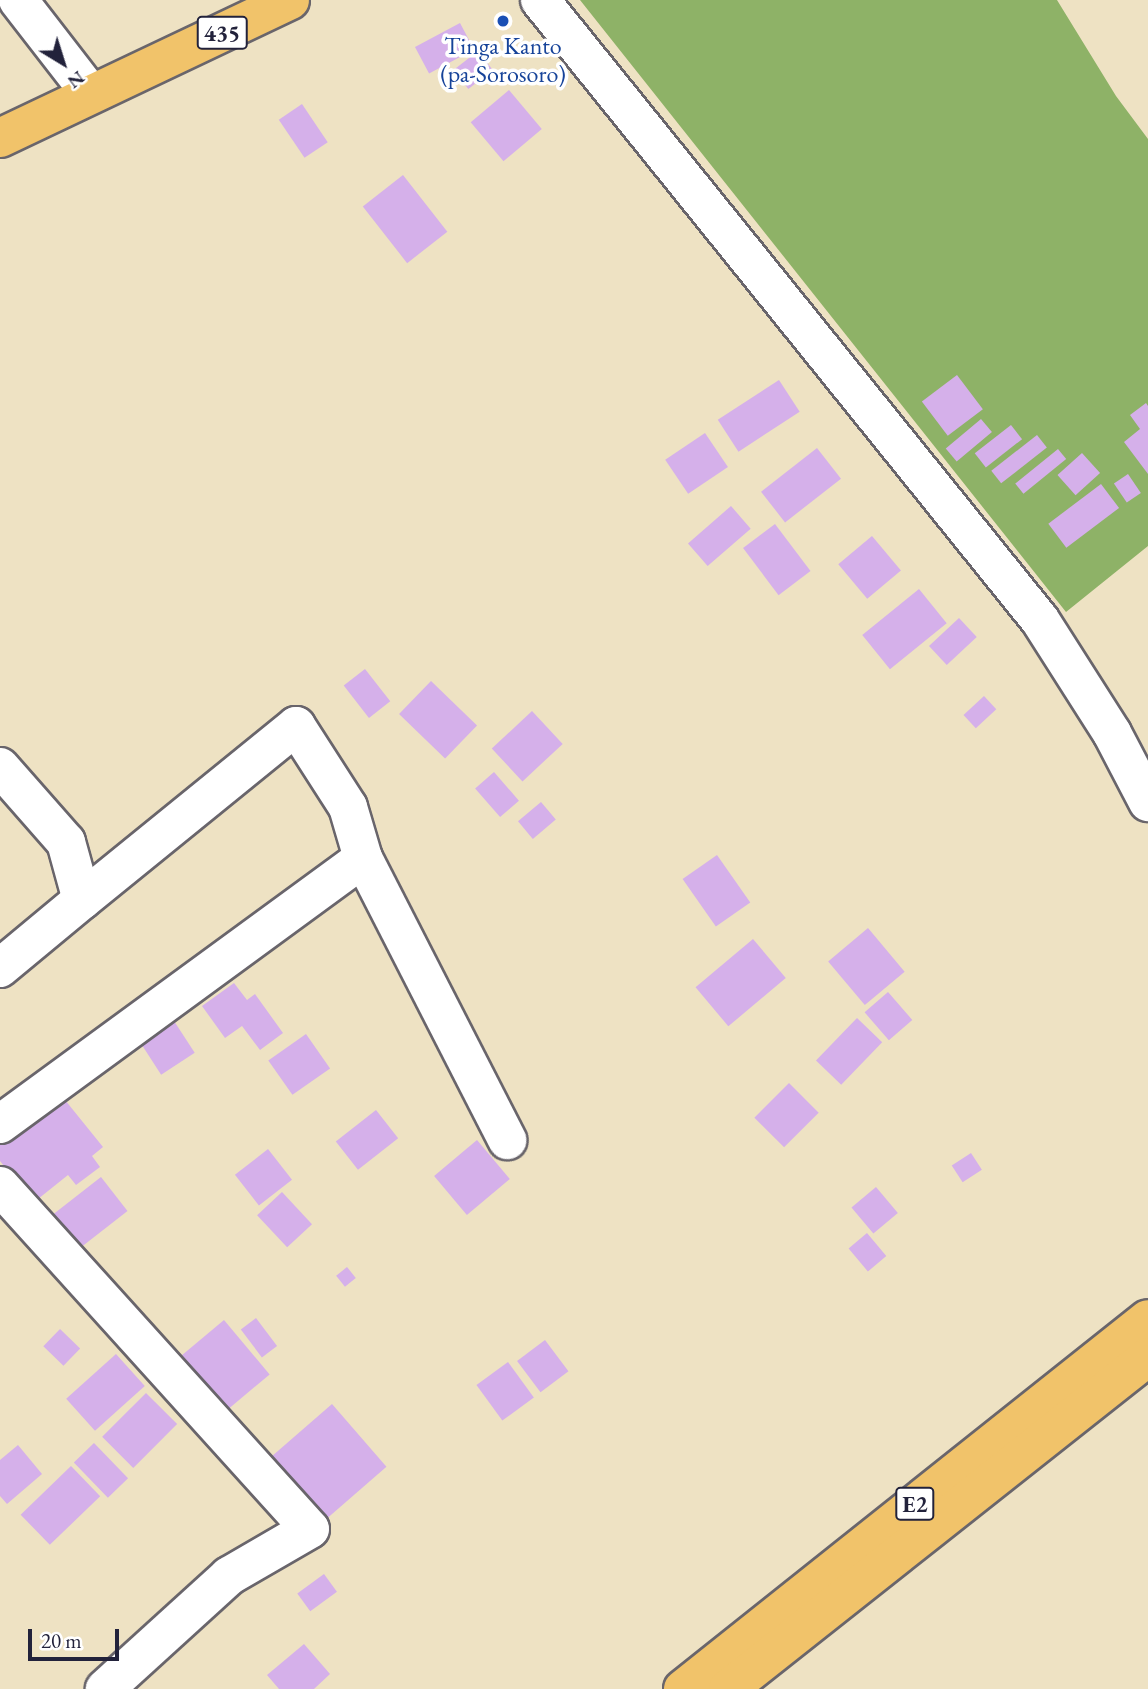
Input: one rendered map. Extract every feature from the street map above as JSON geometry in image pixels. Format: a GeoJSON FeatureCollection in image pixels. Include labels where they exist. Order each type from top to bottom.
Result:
{"type":"FeatureCollection","features":[{"type":"Feature","properties":{"kind":"main road","name":"435"},"geometry":{"type":"LineString","coordinates":[[0,138],[290,0]]}},
{"type":"Feature","properties":{"kind":"main road","name":"E2"},"geometry":{"type":"LineString","coordinates":[[683,1689],[1148,1319]]}},
{"type":"Feature","properties":{"kind":"main road","name":"E2"},"geometry":{"type":"LineString","coordinates":[[728,1689],[1148,1357]]}},
{"type":"Feature","properties":{"kind":"street"},"geometry":{"type":"LineString","coordinates":[[18,0],[91,94]]}},
{"type":"Feature","properties":{"kind":"street"},"geometry":{"type":"LineString","coordinates":[[540,0],[1040,620],[1112,733],[1148,802]]}},
{"type":"Feature","properties":{"kind":"street"},"geometry":{"type":"LineString","coordinates":[[0,968],[296,726],[348,807],[363,858],[507,1140]]}},
{"type":"Feature","properties":{"kind":"street"},"geometry":{"type":"LineString","coordinates":[[0,767],[66,842],[82,900]]}},
{"type":"Feature","properties":{"kind":"street"},"geometry":{"type":"LineString","coordinates":[[6,1108],[363,858]]}},
{"type":"Feature","properties":{"kind":"street"},"geometry":{"type":"LineString","coordinates":[[0,1186],[310,1529],[229,1576],[105,1689]]}},
{"type":"Feature","properties":{"kind":"green space"},"geometry":{"type":"Polygon","coordinates":[[[580,0],[1057,0],[1116,96],[1148,139],[1148,546],[1066,612],[580,0]]]}},
{"type":"Feature","properties":{"kind":"building"},"geometry":{"type":"Polygon","coordinates":[[[460,23],[474,49],[429,73],[415,47],[460,23]]]}},
{"type":"Feature","properties":{"kind":"building"},"geometry":{"type":"Polygon","coordinates":[[[478,51],[493,70],[468,89],[454,70],[478,51]]]}},
{"type":"Feature","properties":{"kind":"building"},"geometry":{"type":"Polygon","coordinates":[[[509,90],[542,129],[503,161],[471,122],[509,90]]]}},
{"type":"Feature","properties":{"kind":"building"},"geometry":{"type":"Polygon","coordinates":[[[302,104],[328,142],[305,158],[279,120],[302,104]]]}},
{"type":"Feature","properties":{"kind":"building"},"geometry":{"type":"Polygon","coordinates":[[[403,175],[447,232],[407,263],[363,206],[403,175]]]}},
{"type":"Feature","properties":{"kind":"building"},"geometry":{"type":"Polygon","coordinates":[[[957,375],[983,409],[948,436],[922,401],[957,375]]]}},
{"type":"Feature","properties":{"kind":"building"},"geometry":{"type":"Polygon","coordinates":[[[779,380],[800,412],[738,452],[718,420],[779,380]]]}},
{"type":"Feature","properties":{"kind":"building"},"geometry":{"type":"Polygon","coordinates":[[[1146,403],[1148,474],[1124,442],[1140,429],[1130,415],[1146,403]]]}},
{"type":"Feature","properties":{"kind":"building"},"geometry":{"type":"Polygon","coordinates":[[[981,419],[992,432],[957,462],[946,449],[981,419]]]}},
{"type":"Feature","properties":{"kind":"building"},"geometry":{"type":"Polygon","coordinates":[[[1011,425],[1022,439],[986,468],[975,453],[1011,425]]]}},
{"type":"Feature","properties":{"kind":"building"},"geometry":{"type":"Polygon","coordinates":[[[705,433],[728,467],[688,494],[665,460],[705,433]]]}},
{"type":"Feature","properties":{"kind":"building"},"geometry":{"type":"Polygon","coordinates":[[[1037,435],[1047,448],[1001,483],[991,471],[1037,435]]]}},
{"type":"Feature","properties":{"kind":"building"},"geometry":{"type":"Polygon","coordinates":[[[817,448],[841,479],[785,522],[761,492],[817,448]]]}},
{"type":"Feature","properties":{"kind":"building"},"geometry":{"type":"Polygon","coordinates":[[[1058,449],[1066,459],[1023,494],[1015,484],[1058,449]]]}},
{"type":"Feature","properties":{"kind":"building"},"geometry":{"type":"Polygon","coordinates":[[[1082,453],[1100,473],[1076,495],[1057,475],[1082,453]]]}},
{"type":"Feature","properties":{"kind":"building"},"geometry":{"type":"Polygon","coordinates":[[[1128,474],[1141,493],[1127,503],[1114,484],[1128,474]]]}},
{"type":"Feature","properties":{"kind":"building"},"geometry":{"type":"Polygon","coordinates":[[[1101,484],[1119,508],[1066,548],[1048,524],[1101,484]]]}},
{"type":"Feature","properties":{"kind":"building"},"geometry":{"type":"Polygon","coordinates":[[[731,506],[751,529],[708,566],[688,543],[731,506]]]}},
{"type":"Feature","properties":{"kind":"building"},"geometry":{"type":"Polygon","coordinates":[[[775,524],[811,571],[779,595],[743,548],[775,524]]]}},
{"type":"Feature","properties":{"kind":"building"},"geometry":{"type":"Polygon","coordinates":[[[872,536],[901,570],[867,599],[838,564],[872,536]]]}},
{"type":"Feature","properties":{"kind":"building"},"geometry":{"type":"Polygon","coordinates":[[[919,589],[947,623],[890,669],[862,635],[919,589]]]}},
{"type":"Feature","properties":{"kind":"building"},"geometry":{"type":"Polygon","coordinates":[[[959,618],[977,637],[947,665],[929,646],[959,618]]]}},
{"type":"Feature","properties":{"kind":"building"},"geometry":{"type":"Polygon","coordinates":[[[365,669],[390,701],[369,718],[344,686],[365,669]]]}},
{"type":"Feature","properties":{"kind":"building"},"geometry":{"type":"Polygon","coordinates":[[[431,681],[477,725],[445,759],[399,714],[431,681]]]}},
{"type":"Feature","properties":{"kind":"building"},"geometry":{"type":"Polygon","coordinates":[[[984,696],[996,709],[976,728],[964,715],[984,696]]]}},
{"type":"Feature","properties":{"kind":"building"},"geometry":{"type":"Polygon","coordinates":[[[532,711],[563,744],[522,781],[492,749],[532,711]]]}},
{"type":"Feature","properties":{"kind":"building"},"geometry":{"type":"Polygon","coordinates":[[[494,772],[519,801],[500,817],[475,788],[494,772]]]}},
{"type":"Feature","properties":{"kind":"building"},"geometry":{"type":"Polygon","coordinates":[[[541,802],[556,820],[533,839],[518,821],[541,802]]]}},
{"type":"Feature","properties":{"kind":"building"},"geometry":{"type":"Polygon","coordinates":[[[717,855],[750,903],[716,927],[683,879],[717,855]]]}},
{"type":"Feature","properties":{"kind":"building"},"geometry":{"type":"Polygon","coordinates":[[[868,928],[905,972],[865,1005],[828,961],[868,928]]]}},
{"type":"Feature","properties":{"kind":"building"},"geometry":{"type":"Polygon","coordinates":[[[753,939],[786,978],[728,1026],[696,987],[753,939]]]}},
{"type":"Feature","properties":{"kind":"building"},"geometry":{"type":"Polygon","coordinates":[[[234,983],[247,1000],[255,994],[283,1033],[260,1050],[242,1026],[225,1038],[202,1006],[234,983]]]}},
{"type":"Feature","properties":{"kind":"building"},"geometry":{"type":"Polygon","coordinates":[[[888,992],[912,1020],[889,1040],[865,1012],[888,992]]]}},
{"type":"Feature","properties":{"kind":"building"},"geometry":{"type":"Polygon","coordinates":[[[857,1018],[882,1042],[841,1085],[816,1060],[857,1018]]]}},
{"type":"Feature","properties":{"kind":"building"},"geometry":{"type":"Polygon","coordinates":[[[174,1021],[195,1053],[161,1075],[140,1043],[174,1021]]]}},
{"type":"Feature","properties":{"kind":"building"},"geometry":{"type":"Polygon","coordinates":[[[306,1034],[330,1068],[292,1095],[268,1060],[306,1034]]]}},
{"type":"Feature","properties":{"kind":"building"},"geometry":{"type":"Polygon","coordinates":[[[789,1083],[819,1113],[784,1147],[754,1118],[789,1083]]]}},
{"type":"Feature","properties":{"kind":"building"},"geometry":{"type":"Polygon","coordinates":[[[61,1095],[103,1147],[92,1156],[100,1167],[76,1185],[68,1175],[33,1203],[0,1161],[0,1144],[61,1095]]]}},
{"type":"Feature","properties":{"kind":"building"},"geometry":{"type":"Polygon","coordinates":[[[376,1110],[398,1138],[358,1170],[336,1141],[376,1110]]]}},
{"type":"Feature","properties":{"kind":"building"},"geometry":{"type":"Polygon","coordinates":[[[477,1140],[510,1179],[467,1215],[434,1176],[477,1140]]]}},
{"type":"Feature","properties":{"kind":"building"},"geometry":{"type":"Polygon","coordinates":[[[268,1149],[292,1180],[259,1206],[235,1175],[268,1149]]]}},
{"type":"Feature","properties":{"kind":"building"},"geometry":{"type":"Polygon","coordinates":[[[971,1153],[982,1170],[963,1182],[952,1166],[971,1153]]]}},
{"type":"Feature","properties":{"kind":"building"},"geometry":{"type":"Polygon","coordinates":[[[101,1177],[127,1211],[78,1250],[51,1216],[101,1177]]]}},
{"type":"Feature","properties":{"kind":"building"},"geometry":{"type":"Polygon","coordinates":[[[876,1187],[898,1213],[873,1234],[851,1208],[876,1187]]]}},
{"type":"Feature","properties":{"kind":"building"},"geometry":{"type":"Polygon","coordinates":[[[282,1192],[312,1224],[287,1247],[257,1215],[282,1192]]]}},
{"type":"Feature","properties":{"kind":"building"},"geometry":{"type":"Polygon","coordinates":[[[867,1233],[886,1256],[868,1271],[849,1248],[867,1233]]]}},
{"type":"Feature","properties":{"kind":"building"},"geometry":{"type":"Polygon","coordinates":[[[347,1267],[356,1278],[345,1287],[336,1276],[347,1267]]]}},
{"type":"Feature","properties":{"kind":"building"},"geometry":{"type":"Polygon","coordinates":[[[256,1318],[277,1346],[262,1357],[241,1329],[256,1318]]]}},
{"type":"Feature","properties":{"kind":"building"},"geometry":{"type":"Polygon","coordinates":[[[224,1320],[270,1374],[228,1410],[182,1355],[224,1320]]]}},
{"type":"Feature","properties":{"kind":"building"},"geometry":{"type":"Polygon","coordinates":[[[60,1329],[80,1348],[63,1366],[43,1346],[60,1329]]]}},
{"type":"Feature","properties":{"kind":"building"},"geometry":{"type":"Polygon","coordinates":[[[545,1340],[568,1371],[541,1392],[517,1361],[545,1340]]]}},
{"type":"Feature","properties":{"kind":"building"},"geometry":{"type":"Polygon","coordinates":[[[116,1354],[145,1386],[95,1431],[66,1399],[116,1354]]]}},
{"type":"Feature","properties":{"kind":"building"},"geometry":{"type":"Polygon","coordinates":[[[508,1362],[534,1398],[502,1421],[476,1385],[508,1362]]]}},
{"type":"Feature","properties":{"kind":"building"},"geometry":{"type":"Polygon","coordinates":[[[146,1393],[177,1424],[133,1468],[102,1437],[146,1393]]]}},
{"type":"Feature","properties":{"kind":"building"},"geometry":{"type":"Polygon","coordinates":[[[332,1404],[386,1467],[322,1522],[268,1460],[332,1404]]]}},
{"type":"Feature","properties":{"kind":"building"},"geometry":{"type":"Polygon","coordinates":[[[94,1443],[128,1478],[108,1498],[74,1462],[94,1443]]]}},
{"type":"Feature","properties":{"kind":"building"},"geometry":{"type":"Polygon","coordinates":[[[18,1445],[42,1474],[7,1504],[0,1496],[0,1460],[18,1445]]]}},
{"type":"Feature","properties":{"kind":"building"},"geometry":{"type":"Polygon","coordinates":[[[71,1466],[100,1496],[50,1545],[21,1515],[71,1466]]]}},
{"type":"Feature","properties":{"kind":"building"},"geometry":{"type":"Polygon","coordinates":[[[324,1574],[337,1592],[310,1611],[297,1593],[324,1574]]]}},
{"type":"Feature","properties":{"kind":"building"},"geometry":{"type":"Polygon","coordinates":[[[304,1644],[330,1674],[314,1689],[279,1689],[267,1675],[304,1644]]]}},
{"type":"Feature","properties":{"kind":"place","name":"Tinga Kanto (pa-Sorosoro)"},"geometry":{"type":"Point","coordinates":[503,21]}}]}
